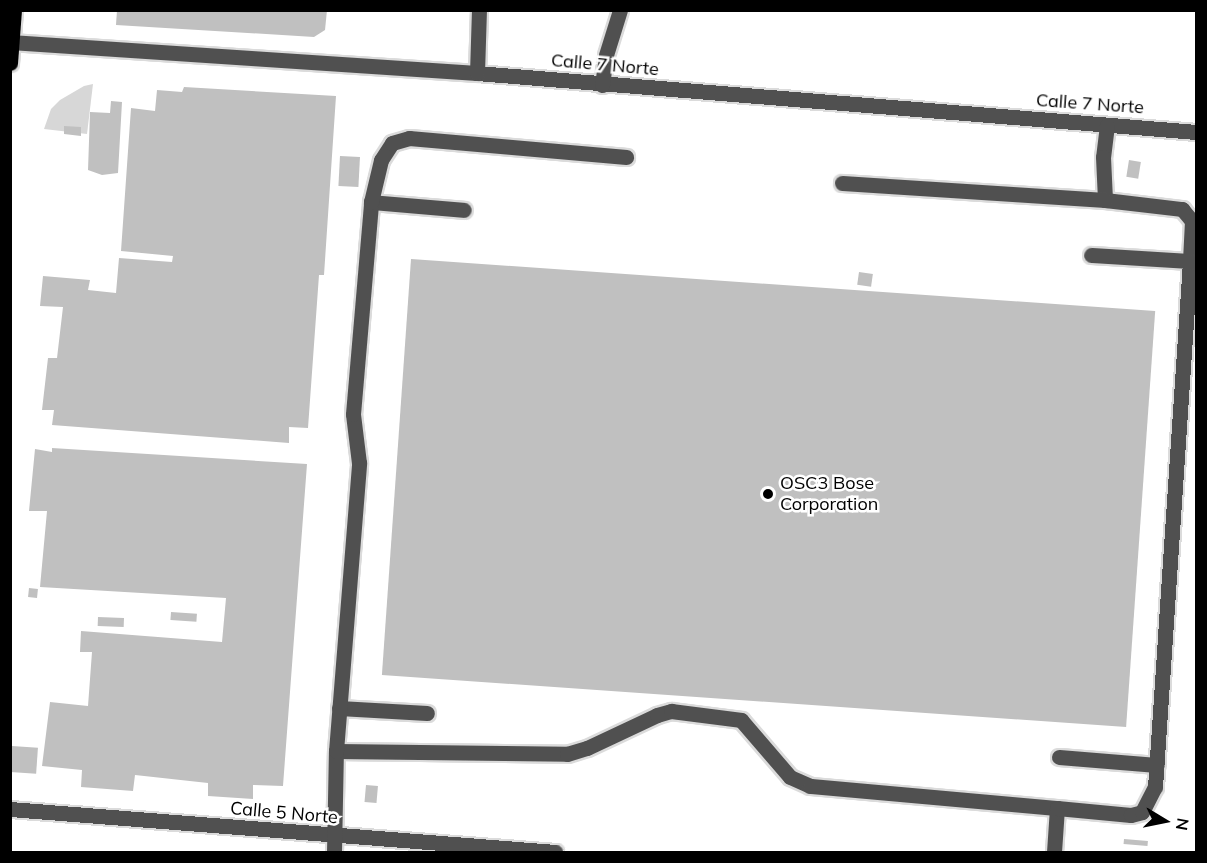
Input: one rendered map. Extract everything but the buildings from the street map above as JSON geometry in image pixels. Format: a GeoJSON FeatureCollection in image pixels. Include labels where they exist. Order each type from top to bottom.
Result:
{"type":"FeatureCollection","features":[{"type":"Feature","properties":{"kind":"main road"},"geometry":{"type":"LineString","coordinates":[[10,63],[14,10]]}},
{"type":"Feature","properties":{"kind":"street"},"geometry":{"type":"LineString","coordinates":[[477,73],[479,10]]}},
{"type":"Feature","properties":{"kind":"street"},"geometry":{"type":"LineString","coordinates":[[602,85],[606,55],[620,10]]}},
{"type":"Feature","properties":{"kind":"street","name":"Calle 7 Norte"},"geometry":{"type":"LineString","coordinates":[[11,42],[477,73],[1197,132]]}},
{"type":"Feature","properties":{"kind":"street"},"geometry":{"type":"LineString","coordinates":[[1105,200],[1103,157],[1107,125]]}},
{"type":"Feature","properties":{"kind":"street"},"geometry":{"type":"LineString","coordinates":[[334,845],[336,751],[359,463],[354,414],[371,202],[381,160],[393,143],[409,138],[626,156]]}},
{"type":"Feature","properties":{"kind":"street"},"geometry":{"type":"LineString","coordinates":[[336,751],[567,754],[587,748],[657,715],[671,711],[741,720],[790,777],[810,786],[1120,815],[1142,812],[1155,787],[1157,765],[1192,221],[1182,209],[1105,200],[842,183]]}},
{"type":"Feature","properties":{"kind":"street"},"geometry":{"type":"LineString","coordinates":[[371,202],[464,210]]}},
{"type":"Feature","properties":{"kind":"street"},"geometry":{"type":"LineString","coordinates":[[1091,255],[1190,261]]}},
{"type":"Feature","properties":{"kind":"street"},"geometry":{"type":"LineString","coordinates":[[339,708],[427,713]]}},
{"type":"Feature","properties":{"kind":"street"},"geometry":{"type":"LineString","coordinates":[[1059,757],[1157,765]]}},
{"type":"Feature","properties":{"kind":"street"},"geometry":{"type":"LineString","coordinates":[[1054,852],[1057,808]]}},
{"type":"Feature","properties":{"kind":"street","name":"Calle 5 Norte"},"geometry":{"type":"LineString","coordinates":[[10,809],[334,845],[555,852]]}},
{"type":"Feature","properties":{"kind":"shaded area"},"geometry":{"type":"Polygon","coordinates":[[[93,84],[87,134],[44,129],[51,109],[60,100],[84,86],[93,84]]]}},
{"type":"Feature","properties":{"kind":"place","name":"OSC3 Bose Corporation"},"geometry":{"type":"Point","coordinates":[768,494]}}]}
